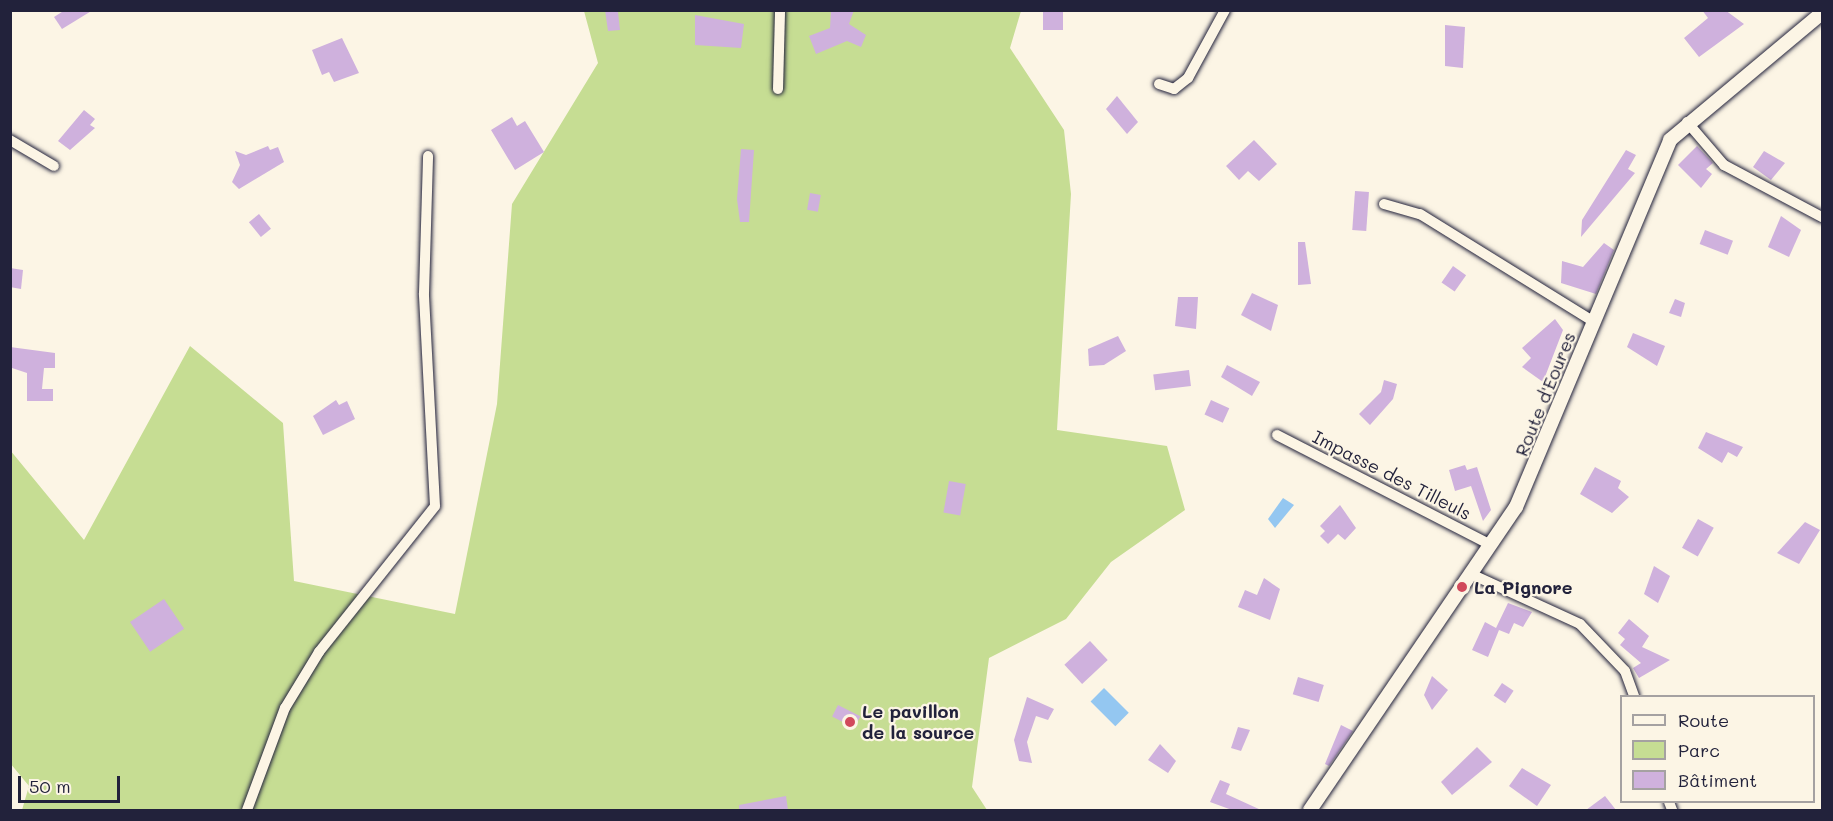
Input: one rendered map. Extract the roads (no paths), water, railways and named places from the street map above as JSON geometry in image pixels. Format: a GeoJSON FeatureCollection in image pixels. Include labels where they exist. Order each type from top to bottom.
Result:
{"type":"FeatureCollection","features":[{"type":"Feature","properties":{"kind":"street"},"geometry":{"type":"LineString","coordinates":[[778,89],[780,10]]}},
{"type":"Feature","properties":{"kind":"street"},"geometry":{"type":"LineString","coordinates":[[1159,84],[1174,89],[1188,78],[1225,10]]}},
{"type":"Feature","properties":{"kind":"street","name":"Route d'Eoures"},"geometry":{"type":"LineString","coordinates":[[1310,810],[1491,545],[1538,460],[1657,161],[1687,122],[1808,30],[1822,13]]}},
{"type":"Feature","properties":{"kind":"street"},"geometry":{"type":"LineString","coordinates":[[1687,122],[1724,165],[1822,217]]}},
{"type":"Feature","properties":{"kind":"street"},"geometry":{"type":"LineString","coordinates":[[10,140],[54,166]]}},
{"type":"Feature","properties":{"kind":"street"},"geometry":{"type":"LineString","coordinates":[[248,810],[268,742],[296,690],[435,506],[424,293],[429,156]]}},
{"type":"Feature","properties":{"kind":"street"},"geometry":{"type":"LineString","coordinates":[[1384,204],[1420,214],[1594,322]]}},
{"type":"Feature","properties":{"kind":"street","name":"Impasse des Tilleuls"},"geometry":{"type":"LineString","coordinates":[[1277,435],[1491,545]]}},
{"type":"Feature","properties":{"kind":"street"},"geometry":{"type":"LineString","coordinates":[[1471,574],[1580,624],[1625,671],[1634,695]]}},
{"type":"Feature","properties":{"kind":"water"},"geometry":{"type":"Polygon","coordinates":[[[1283,498],[1294,505],[1275,528],[1268,519],[1283,498]]]}},
{"type":"Feature","properties":{"kind":"water"},"geometry":{"type":"Polygon","coordinates":[[[1104,688],[1129,713],[1115,726],[1091,701],[1104,688]]]}},
{"type":"Feature","properties":{"kind":"place","name":"La Pignore"},"geometry":{"type":"Point","coordinates":[1462,587]}},
{"type":"Feature","properties":{"kind":"place","name":"Le pavillon de la source"},"geometry":{"type":"Point","coordinates":[850,722]}}]}
